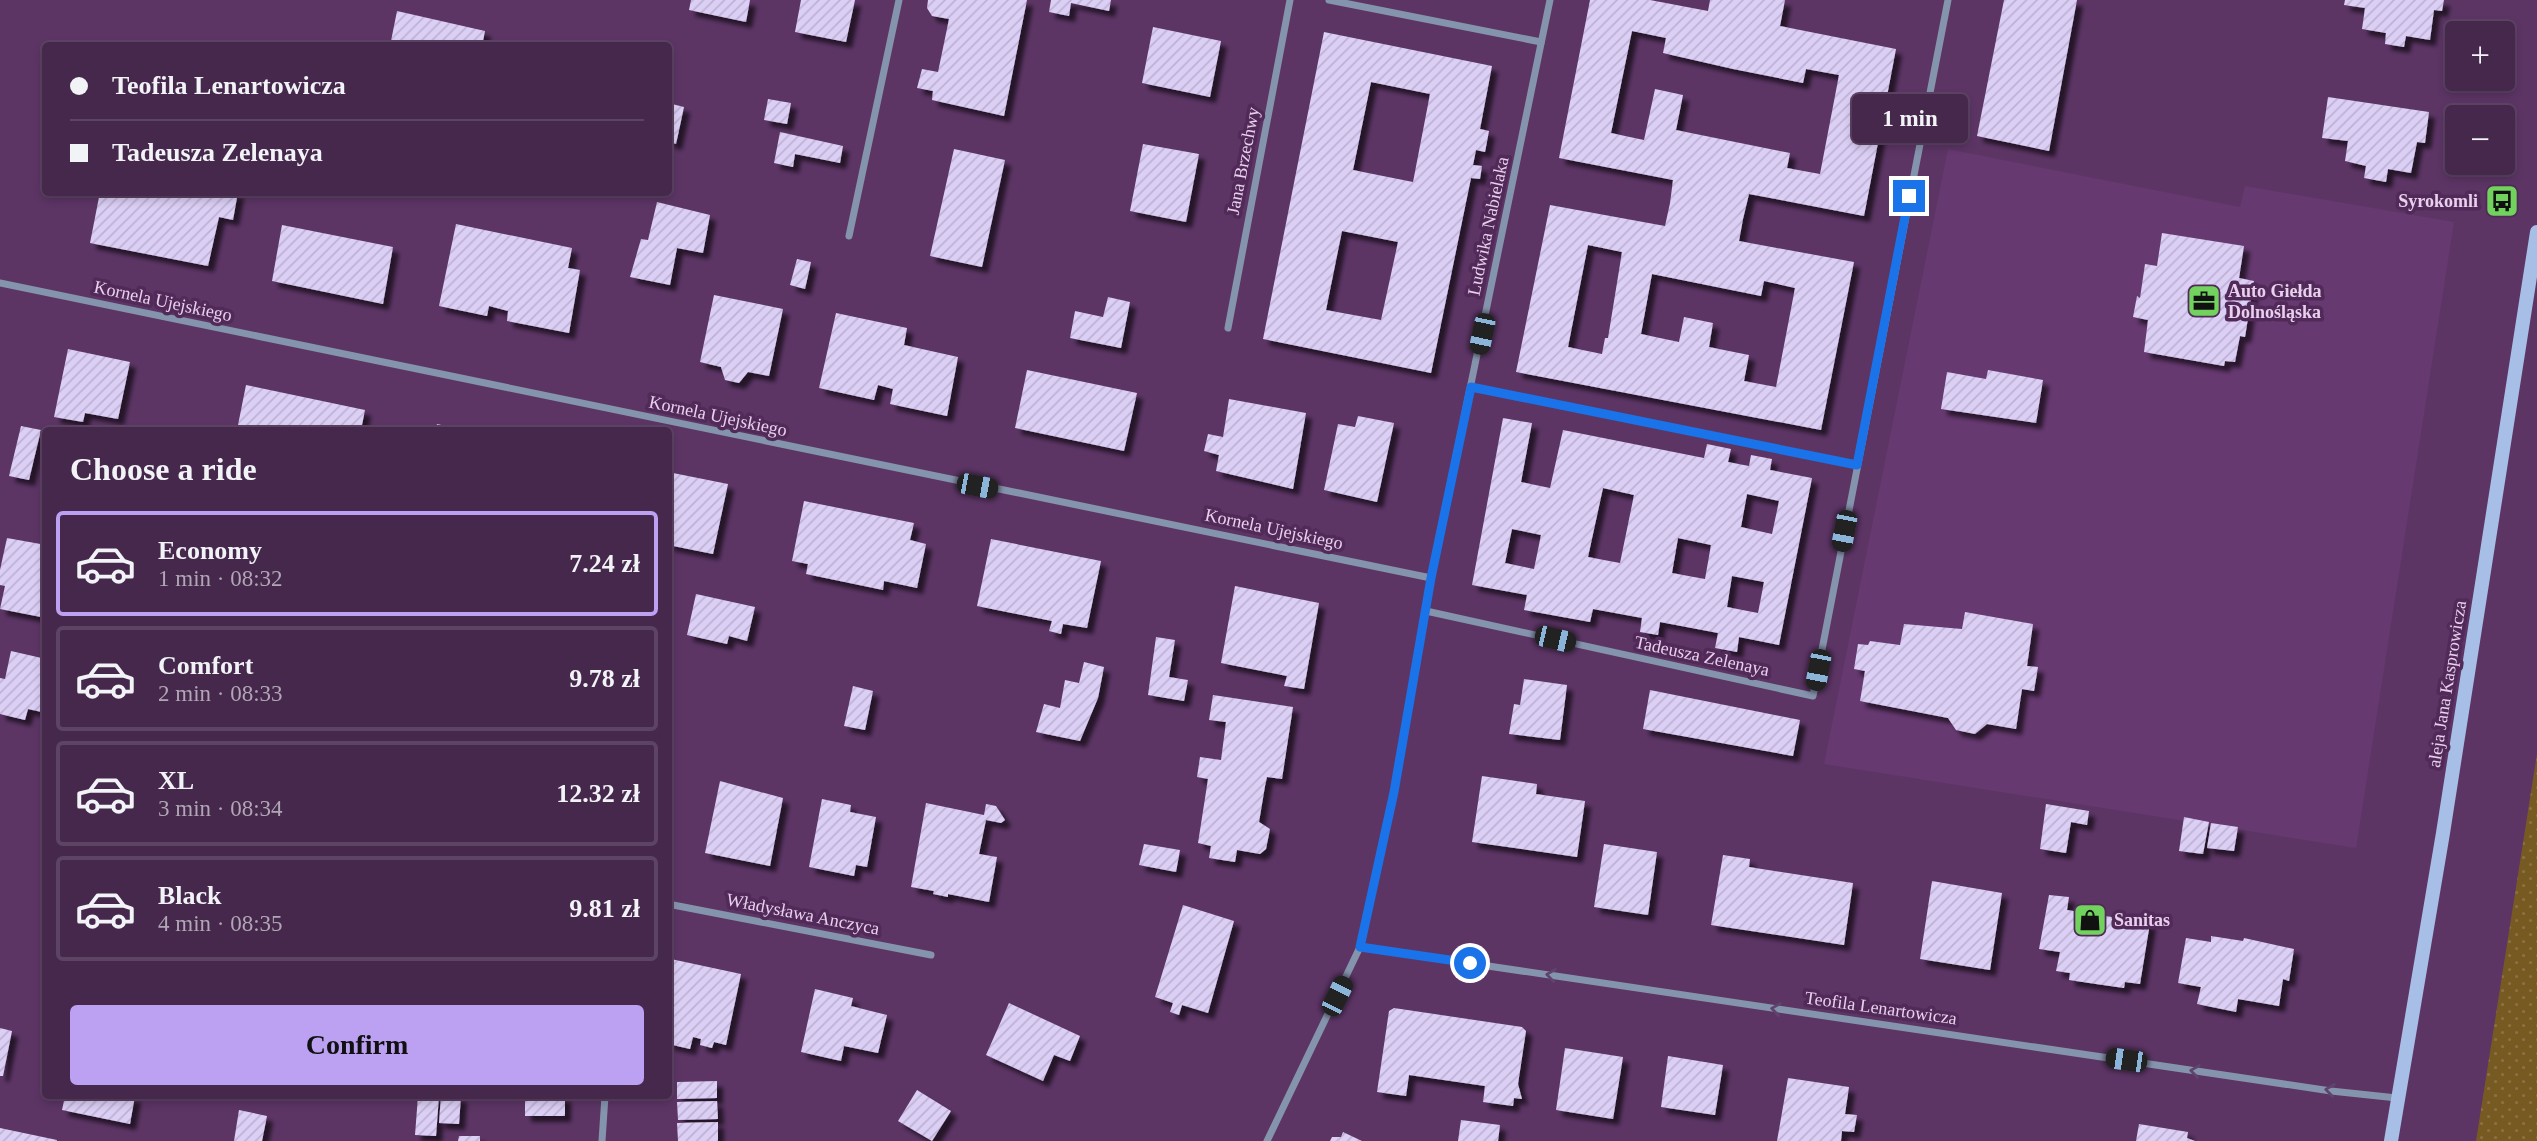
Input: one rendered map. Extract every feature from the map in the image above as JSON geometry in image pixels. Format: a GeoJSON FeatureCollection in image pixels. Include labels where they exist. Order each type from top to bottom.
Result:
{"type":"FeatureCollection","features":[{"type":"Feature","properties":{"kind":"street"},"geometry":{"type":"LineString","coordinates":[[849,236],[899,0]]}},
{"type":"Feature","properties":{"kind":"street","name":"Jana Brzechwy"},"geometry":{"type":"LineString","coordinates":[[1228,328],[1290,0]]}},
{"type":"Feature","properties":{"kind":"street"},"geometry":{"type":"LineString","coordinates":[[1329,0],[1541,42]]}},
{"type":"Feature","properties":{"kind":"street","name":"Ludwika Nabielaka"},"geometry":{"type":"LineString","coordinates":[[1267,1141],[1360,947],[1394,792],[1431,578],[1550,0]]}},
{"type":"Feature","properties":{"kind":"street","name":"Tadeusza Zelenaya"},"geometry":{"type":"LineString","coordinates":[[1426,611],[1813,696],[1948,0]]}},
{"type":"Feature","properties":{"kind":"street","name":"aleja Jana Kasprowicza"},"geometry":{"type":"LineString","coordinates":[[2391,1141],[2443,833],[2537,232]]}},
{"type":"Feature","properties":{"kind":"street","name":"Kornela Ujejskiego"},"geometry":{"type":"LineString","coordinates":[[0,283],[1431,578]]}},
{"type":"Feature","properties":{"kind":"street"},"geometry":{"type":"LineString","coordinates":[[1471,387],[1857,465]]}},
{"type":"Feature","properties":{"kind":"street","name":"Władysława Anczyca"},"geometry":{"type":"LineString","coordinates":[[672,905],[931,955]]}},
{"type":"Feature","properties":{"kind":"street","name":"Teofila Lenartowicza"},"geometry":{"type":"LineString","coordinates":[[1360,947],[2304,1087],[2397,1098]]}},
{"type":"Feature","properties":{"kind":"street"},"geometry":{"type":"LineString","coordinates":[[602,1141],[605,1099]]}},
{"type":"Feature","properties":{"kind":"shaded area"},"geometry":{"type":"Polygon","coordinates":[[[1948,149],[2240,207],[2245,186],[2454,222],[2356,848],[1824,764],[1948,149]]]}},
{"type":"Feature","properties":{"kind":"shaded area"},"geometry":{"type":"Polygon","coordinates":[[[2537,754],[2537,1141],[2476,1141],[2537,754]]]}},
{"type":"Feature","properties":{"kind":"building"},"geometry":{"type":"Polygon","coordinates":[[[691,0],[750,0],[746,22],[689,10],[691,0]]]}},
{"type":"Feature","properties":{"kind":"building"},"geometry":{"type":"Polygon","coordinates":[[[801,0],[855,0],[846,42],[795,32],[801,0]]]}},
{"type":"Feature","properties":{"kind":"building"},"geometry":{"type":"Polygon","coordinates":[[[928,0],[1027,0],[1004,116],[932,100],[933,91],[917,88],[922,69],[938,72],[949,19],[932,16],[927,8],[928,0]]]}},
{"type":"Feature","properties":{"kind":"building"},"geometry":{"type":"Polygon","coordinates":[[[1051,0],[1111,0],[1109,11],[1071,3],[1069,16],[1049,12],[1051,0]]]}},
{"type":"Feature","properties":{"kind":"building"},"geometry":{"type":"Polygon","coordinates":[[[1590,0],[1650,0],[1708,11],[1710,0],[1785,0],[1780,26],[1896,49],[1864,216],[1749,194],[1743,219],[1739,241],[1854,262],[1821,430],[1516,372],[1550,205],[1665,226],[1670,203],[1673,180],[1559,158],[1590,0]],[[1632,31],[1611,133],[1644,140],[1655,89],[1683,95],[1676,130],[1790,153],[1787,168],[1820,174],[1839,75],[1806,69],[1803,83],[1733,69],[1663,53],[1666,38],[1632,31]],[[1588,245],[1568,347],[1602,354],[1605,338],[1608,338],[1622,252],[1588,245]],[[1652,274],[1641,334],[1679,342],[1684,317],[1713,323],[1709,347],[1749,355],[1744,381],[1776,387],[1795,288],[1764,281],[1761,296],[1652,274]]]}},
{"type":"Feature","properties":{"kind":"building"},"geometry":{"type":"Polygon","coordinates":[[[2004,0],[2077,0],[2049,151],[1977,136],[2004,0]]]}},
{"type":"Feature","properties":{"kind":"building"},"geometry":{"type":"Polygon","coordinates":[[[2345,0],[2444,0],[2442,11],[2434,10],[2430,40],[2406,36],[2404,47],[2385,44],[2386,33],[2362,29],[2365,8],[2344,5],[2345,0]]]}},
{"type":"Feature","properties":{"kind":"building"},"geometry":{"type":"Polygon","coordinates":[[[397,11],[485,31],[483,42],[391,42],[397,11]]]}},
{"type":"Feature","properties":{"kind":"building"},"geometry":{"type":"Polygon","coordinates":[[[1153,27],[1221,41],[1210,97],[1142,83],[1153,27]]]}},
{"type":"Feature","properties":{"kind":"building"},"geometry":{"type":"Polygon","coordinates":[[[1324,32],[1492,66],[1480,129],[1489,131],[1485,152],[1476,150],[1473,165],[1482,166],[1480,179],[1471,178],[1431,373],[1263,339],[1324,32]],[[1371,82],[1353,170],[1413,182],[1430,94],[1371,82]],[[1342,231],[1326,310],[1381,320],[1398,242],[1342,231]]]}},
{"type":"Feature","properties":{"kind":"building"},"geometry":{"type":"Polygon","coordinates":[[[2328,97],[2429,112],[2425,143],[2417,142],[2411,173],[2388,169],[2386,182],[2364,178],[2366,166],[2345,161],[2348,141],[2322,138],[2328,97]]]}},
{"type":"Feature","properties":{"kind":"building"},"geometry":{"type":"Polygon","coordinates":[[[768,99],[791,103],[787,124],[764,120],[768,99]]]}},
{"type":"Feature","properties":{"kind":"building"},"geometry":{"type":"Polygon","coordinates":[[[672,104],[684,107],[676,144],[672,143],[672,104]]]}},
{"type":"Feature","properties":{"kind":"building"},"geometry":{"type":"Polygon","coordinates":[[[780,132],[843,146],[840,163],[795,154],[793,167],[774,163],[780,132]]]}},
{"type":"Feature","properties":{"kind":"building"},"geometry":{"type":"Polygon","coordinates":[[[1143,144],[1199,154],[1186,222],[1130,211],[1143,144]]]}},
{"type":"Feature","properties":{"kind":"building"},"geometry":{"type":"Polygon","coordinates":[[[954,149],[1005,160],[982,267],[930,256],[954,149]]]}},
{"type":"Feature","properties":{"kind":"building"},"geometry":{"type":"Polygon","coordinates":[[[99,196],[237,196],[233,220],[219,217],[208,266],[90,243],[99,196]]]}},
{"type":"Feature","properties":{"kind":"building"},"geometry":{"type":"Polygon","coordinates":[[[657,202],[710,215],[703,253],[677,248],[670,285],[630,277],[641,239],[648,240],[657,202]]]}},
{"type":"Feature","properties":{"kind":"building"},"geometry":{"type":"Polygon","coordinates":[[[456,224],[572,248],[568,268],[580,270],[569,333],[507,321],[508,311],[489,306],[487,316],[439,306],[456,224]]]}},
{"type":"Feature","properties":{"kind":"building"},"geometry":{"type":"Polygon","coordinates":[[[282,225],[393,247],[383,304],[272,281],[282,225]]]}},
{"type":"Feature","properties":{"kind":"building"},"geometry":{"type":"Polygon","coordinates":[[[2162,233],[2244,246],[2239,278],[2254,281],[2245,337],[2240,336],[2235,362],[2225,361],[2224,366],[2144,352],[2148,320],[2133,317],[2137,296],[2140,298],[2145,264],[2157,266],[2162,233]]]}},
{"type":"Feature","properties":{"kind":"building"},"geometry":{"type":"Polygon","coordinates":[[[797,259],[811,262],[805,289],[790,285],[797,259]]]}},
{"type":"Feature","properties":{"kind":"building"},"geometry":{"type":"Polygon","coordinates":[[[714,295],[783,309],[769,376],[748,372],[739,383],[725,380],[721,367],[700,362],[714,295]]]}},
{"type":"Feature","properties":{"kind":"building"},"geometry":{"type":"Polygon","coordinates":[[[1108,297],[1130,302],[1121,348],[1070,338],[1075,311],[1103,317],[1108,297]]]}},
{"type":"Feature","properties":{"kind":"building"},"geometry":{"type":"Polygon","coordinates":[[[836,313],[907,328],[904,345],[958,357],[947,416],[890,404],[893,389],[878,385],[874,400],[819,388],[836,313]]]}},
{"type":"Feature","properties":{"kind":"building"},"geometry":{"type":"Polygon","coordinates":[[[68,349],[130,362],[118,419],[85,413],[83,422],[54,417],[68,349]]]}},
{"type":"Feature","properties":{"kind":"building"},"geometry":{"type":"Polygon","coordinates":[[[1027,370],[1137,393],[1124,451],[1015,428],[1027,370]]]}},
{"type":"Feature","properties":{"kind":"building"},"geometry":{"type":"Polygon","coordinates":[[[1988,370],[2043,380],[2036,423],[1941,409],[1947,372],[1986,379],[1988,370]]]}},
{"type":"Feature","properties":{"kind":"building"},"geometry":{"type":"Polygon","coordinates":[[[246,385],[365,410],[362,427],[238,427],[246,385]]]}},
{"type":"Feature","properties":{"kind":"building"},"geometry":{"type":"Polygon","coordinates":[[[1229,399],[1306,413],[1293,489],[1216,471],[1219,455],[1204,451],[1208,434],[1223,437],[1229,399]]]}},
{"type":"Feature","properties":{"kind":"building"},"geometry":{"type":"Polygon","coordinates":[[[1358,416],[1394,423],[1377,502],[1324,490],[1338,424],[1355,427],[1358,416]]]}},
{"type":"Feature","properties":{"kind":"building"},"geometry":{"type":"Polygon","coordinates":[[[1503,418],[1532,423],[1521,482],[1550,488],[1563,430],[1704,458],[1707,444],[1731,449],[1728,462],[1749,466],[1751,455],[1772,459],[1770,470],[1812,478],[1779,645],[1739,637],[1737,652],[1715,648],[1718,633],[1660,622],[1658,635],[1640,632],[1642,618],[1593,609],[1590,622],[1524,610],[1527,595],[1472,585],[1503,418]],[[1603,488],[1588,557],[1620,563],[1634,495],[1603,488]],[[1747,494],[1741,527],[1772,534],[1779,501],[1747,494]],[[1512,529],[1505,563],[1534,569],[1541,535],[1512,529]],[[1678,538],[1672,573],[1705,579],[1711,545],[1678,538]],[[1732,576],[1727,607],[1758,613],[1764,582],[1732,576]]]}},
{"type":"Feature","properties":{"kind":"building"},"geometry":{"type":"Polygon","coordinates":[[[21,426],[41,430],[29,480],[9,476],[21,426]]]}},
{"type":"Feature","properties":{"kind":"building"},"geometry":{"type":"Polygon","coordinates":[[[672,473],[728,484],[713,554],[672,546],[672,473]]]}},
{"type":"Feature","properties":{"kind":"building"},"geometry":{"type":"Polygon","coordinates":[[[804,501],[914,523],[910,540],[926,544],[917,588],[884,581],[883,590],[806,574],[808,564],[792,561],[804,501]]]}},
{"type":"Feature","properties":{"kind":"building"},"geometry":{"type":"Polygon","coordinates":[[[7,538],[42,544],[42,617],[0,609],[5,586],[0,585],[0,570],[7,538]]]}},
{"type":"Feature","properties":{"kind":"building"},"geometry":{"type":"Polygon","coordinates":[[[991,539],[1101,561],[1087,628],[1063,624],[1061,634],[1049,631],[1052,621],[977,606],[991,539]]]}},
{"type":"Feature","properties":{"kind":"building"},"geometry":{"type":"Polygon","coordinates":[[[1235,586],[1319,603],[1304,689],[1284,686],[1287,676],[1221,663],[1235,586]]]}},
{"type":"Feature","properties":{"kind":"building"},"geometry":{"type":"Polygon","coordinates":[[[696,594],[755,607],[747,641],[729,636],[727,644],[687,635],[696,594]]]}},
{"type":"Feature","properties":{"kind":"building"},"geometry":{"type":"Polygon","coordinates":[[[1965,612],[2033,624],[2027,666],[2038,667],[2034,691],[2022,689],[2016,729],[1987,724],[1975,734],[1956,730],[1948,718],[1860,701],[1865,671],[1854,669],[1858,644],[1868,645],[1870,641],[1900,645],[1904,624],[1962,629],[1965,612]]]}},
{"type":"Feature","properties":{"kind":"building"},"geometry":{"type":"Polygon","coordinates":[[[1156,637],[1175,640],[1169,677],[1188,680],[1184,701],[1148,695],[1156,637]]]}},
{"type":"Feature","properties":{"kind":"building"},"geometry":{"type":"Polygon","coordinates":[[[11,651],[42,658],[42,712],[28,709],[25,720],[0,714],[0,678],[5,679],[11,651]]]}},
{"type":"Feature","properties":{"kind":"building"},"geometry":{"type":"Polygon","coordinates":[[[1084,662],[1104,667],[1098,698],[1080,741],[1036,732],[1044,704],[1060,708],[1065,680],[1079,683],[1084,662]]]}},
{"type":"Feature","properties":{"kind":"building"},"geometry":{"type":"Polygon","coordinates":[[[1524,679],[1567,685],[1560,740],[1509,734],[1514,704],[1520,705],[1524,679]]]}},
{"type":"Feature","properties":{"kind":"building"},"geometry":{"type":"Polygon","coordinates":[[[853,686],[873,691],[865,730],[844,726],[853,686]]]}},
{"type":"Feature","properties":{"kind":"building"},"geometry":{"type":"Polygon","coordinates":[[[1650,690],[1800,720],[1793,756],[1643,729],[1650,690]]]}},
{"type":"Feature","properties":{"kind":"building"},"geometry":{"type":"Polygon","coordinates":[[[1213,695],[1293,707],[1282,779],[1267,777],[1265,786],[1259,822],[1270,829],[1266,849],[1260,854],[1237,850],[1235,862],[1209,858],[1211,846],[1198,843],[1208,779],[1197,777],[1200,757],[1221,760],[1226,722],[1209,720],[1213,695]]]}},
{"type":"Feature","properties":{"kind":"building"},"geometry":{"type":"Polygon","coordinates":[[[1482,776],[1537,784],[1536,794],[1585,801],[1577,857],[1472,842],[1482,776]]]}},
{"type":"Feature","properties":{"kind":"building"},"geometry":{"type":"Polygon","coordinates":[[[720,781],[783,798],[770,866],[705,853],[720,781]]]}},
{"type":"Feature","properties":{"kind":"building"},"geometry":{"type":"Polygon","coordinates":[[[822,799],[851,805],[850,812],[876,817],[867,867],[856,865],[854,876],[809,867],[822,799]]]}},
{"type":"Feature","properties":{"kind":"building"},"geometry":{"type":"Polygon","coordinates":[[[926,803],[984,815],[986,804],[996,806],[1005,820],[1001,823],[986,820],[979,854],[997,857],[989,902],[948,894],[948,897],[933,894],[934,891],[911,887],[926,803]]]}},
{"type":"Feature","properties":{"kind":"building"},"geometry":{"type":"Polygon","coordinates":[[[2046,804],[2089,811],[2087,825],[2071,822],[2066,853],[2040,849],[2046,804]]]}},
{"type":"Feature","properties":{"kind":"building"},"geometry":{"type":"Polygon","coordinates":[[[2184,817],[2209,822],[2203,854],[2179,851],[2184,817]]]}},
{"type":"Feature","properties":{"kind":"building"},"geometry":{"type":"Polygon","coordinates":[[[2211,823],[2238,827],[2234,851],[2207,848],[2211,823]]]}},
{"type":"Feature","properties":{"kind":"building"},"geometry":{"type":"Polygon","coordinates":[[[1144,844],[1180,850],[1176,872],[1139,865],[1144,844]]]}},
{"type":"Feature","properties":{"kind":"building"},"geometry":{"type":"Polygon","coordinates":[[[1604,844],[1657,852],[1648,915],[1594,907],[1604,844]]]}},
{"type":"Feature","properties":{"kind":"building"},"geometry":{"type":"Polygon","coordinates":[[[1723,855],[1750,859],[1749,867],[1853,883],[1844,945],[1711,925],[1723,855]]]}},
{"type":"Feature","properties":{"kind":"building"},"geometry":{"type":"Polygon","coordinates":[[[1932,881],[2002,893],[1990,970],[1920,959],[1932,881]]]}},
{"type":"Feature","properties":{"kind":"building"},"geometry":{"type":"Polygon","coordinates":[[[2049,895],[2069,897],[2067,910],[2150,923],[2140,984],[2125,982],[2124,988],[2069,980],[2070,973],[2056,971],[2060,952],[2039,949],[2049,895]]]}},
{"type":"Feature","properties":{"kind":"building"},"geometry":{"type":"Polygon","coordinates":[[[1183,905],[1234,921],[1208,1013],[1182,1005],[1179,1015],[1170,1012],[1173,1003],[1155,997],[1183,905]]]}},
{"type":"Feature","properties":{"kind":"building"},"geometry":{"type":"Polygon","coordinates":[[[2211,936],[2243,941],[2244,938],[2294,949],[2289,981],[2283,979],[2279,1006],[2238,999],[2236,1012],[2197,1004],[2201,987],[2178,983],[2186,938],[2211,942],[2211,936]]]}},
{"type":"Feature","properties":{"kind":"building"},"geometry":{"type":"Polygon","coordinates":[[[672,959],[741,974],[726,1045],[714,1042],[712,1048],[700,1045],[701,1039],[693,1037],[690,1049],[672,1045],[672,959]]]}},
{"type":"Feature","properties":{"kind":"building"},"geometry":{"type":"Polygon","coordinates":[[[815,989],[853,998],[851,1006],[887,1015],[878,1053],[844,1046],[841,1061],[801,1052],[815,989]]]}},
{"type":"Feature","properties":{"kind":"building"},"geometry":{"type":"Polygon","coordinates":[[[1009,1003],[1080,1036],[1070,1061],[1054,1055],[1043,1081],[986,1055],[1009,1003]]]}},
{"type":"Feature","properties":{"kind":"building"},"geometry":{"type":"Polygon","coordinates":[[[1394,1008],[1522,1027],[1526,1031],[1518,1084],[1522,1099],[1514,1098],[1513,1106],[1483,1102],[1485,1086],[1409,1075],[1406,1096],[1377,1092],[1389,1011],[1394,1008]]]}},
{"type":"Feature","properties":{"kind":"building"},"geometry":{"type":"Polygon","coordinates":[[[0,1028],[12,1031],[3,1076],[0,1076],[0,1028]]]}},
{"type":"Feature","properties":{"kind":"building"},"geometry":{"type":"Polygon","coordinates":[[[1565,1048],[1623,1057],[1613,1119],[1556,1110],[1565,1048]]]}},
{"type":"Feature","properties":{"kind":"building"},"geometry":{"type":"Polygon","coordinates":[[[1668,1056],[1723,1065],[1715,1115],[1661,1107],[1668,1056]]]}},
{"type":"Feature","properties":{"kind":"building"},"geometry":{"type":"Polygon","coordinates":[[[1788,1078],[1849,1087],[1845,1114],[1857,1115],[1854,1132],[1842,1131],[1841,1141],[1777,1141],[1788,1078]]]}},
{"type":"Feature","properties":{"kind":"building"},"geometry":{"type":"Polygon","coordinates":[[[717,1081],[717,1098],[677,1099],[677,1082],[717,1081]]]}},
{"type":"Feature","properties":{"kind":"building"},"geometry":{"type":"Polygon","coordinates":[[[917,1090],[951,1111],[932,1141],[898,1121],[917,1090]]]}},
{"type":"Feature","properties":{"kind":"building"},"geometry":{"type":"Polygon","coordinates":[[[64,1099],[134,1099],[130,1124],[62,1110],[64,1099]]]}},
{"type":"Feature","properties":{"kind":"building"},"geometry":{"type":"Polygon","coordinates":[[[418,1099],[439,1099],[436,1136],[415,1135],[418,1099]]]}},
{"type":"Feature","properties":{"kind":"building"},"geometry":{"type":"Polygon","coordinates":[[[441,1099],[461,1099],[459,1124],[439,1123],[441,1099]]]}},
{"type":"Feature","properties":{"kind":"building"},"geometry":{"type":"Polygon","coordinates":[[[525,1099],[565,1099],[565,1116],[525,1116],[525,1099]]]}},
{"type":"Feature","properties":{"kind":"building"},"geometry":{"type":"Polygon","coordinates":[[[717,1101],[718,1119],[678,1120],[677,1102],[717,1101]]]}},
{"type":"Feature","properties":{"kind":"building"},"geometry":{"type":"Polygon","coordinates":[[[239,1110],[267,1116],[262,1141],[234,1141],[239,1110]]]}},
{"type":"Feature","properties":{"kind":"building"},"geometry":{"type":"Polygon","coordinates":[[[1461,1120],[1500,1125],[1498,1141],[1458,1141],[1461,1120]]]}},
{"type":"Feature","properties":{"kind":"building"},"geometry":{"type":"Polygon","coordinates":[[[718,1122],[718,1141],[678,1141],[677,1123],[718,1122]]]}},
{"type":"Feature","properties":{"kind":"building"},"geometry":{"type":"Polygon","coordinates":[[[2139,1124],[2188,1132],[2187,1138],[2195,1141],[2136,1141],[2139,1124]]]}},
{"type":"Feature","properties":{"kind":"building"},"geometry":{"type":"Polygon","coordinates":[[[0,1128],[57,1140],[57,1141],[0,1141],[0,1128]]]}},
{"type":"Feature","properties":{"kind":"building"},"geometry":{"type":"Polygon","coordinates":[[[1343,1132],[1362,1141],[1330,1141],[1332,1137],[1341,1137],[1343,1132]]]}},
{"type":"Feature","properties":{"kind":"building"},"geometry":{"type":"Polygon","coordinates":[[[459,1136],[480,1136],[480,1141],[458,1141],[459,1136]]]}},
{"type":"Feature","properties":{"kind":"place","name":"Syrokomli"},"geometry":{"type":"Point","coordinates":[2502,201]}},
{"type":"Feature","properties":{"kind":"place","name":"Auto Giełda Dolnośląska"},"geometry":{"type":"Point","coordinates":[2204,301]}},
{"type":"Feature","properties":{"kind":"place","name":"Sanitas"},"geometry":{"type":"Point","coordinates":[2090,920]}},
{"type":"Feature","properties":{"kind":"route"},"geometry":{"type":"LineString","coordinates":[[1470,963],[1360,947],[1394,792],[1431,578],[1471,387],[1857,465],[1909,196]]}}]}
